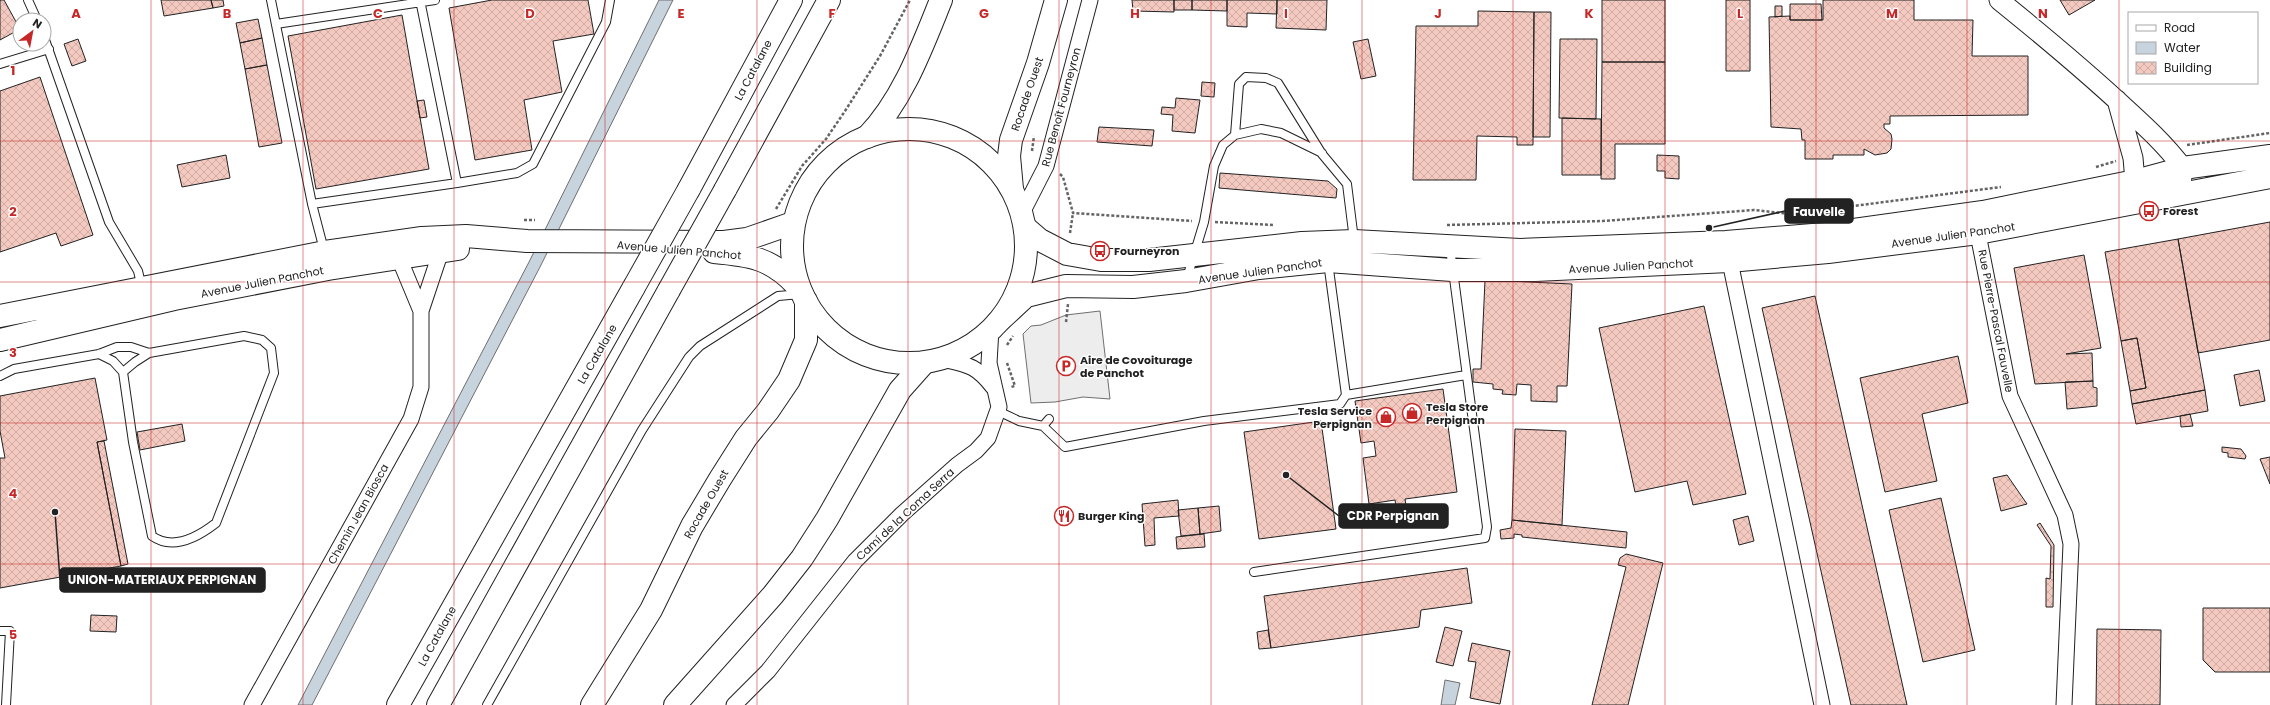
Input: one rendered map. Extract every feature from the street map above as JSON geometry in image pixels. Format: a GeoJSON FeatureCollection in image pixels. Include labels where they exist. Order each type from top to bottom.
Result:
{"type":"FeatureCollection","features":[{"type":"Feature","properties":{"kind":"main road","name":"La Catalane"},"geometry":{"type":"LineString","coordinates":[[398,705],[689,189],[791,0]]}},
{"type":"Feature","properties":{"kind":"main road"},"geometry":{"type":"LineString","coordinates":[[438,705],[725,190],[829,0]]}},
{"type":"Feature","properties":{"kind":"main road"},"geometry":{"type":"LineString","coordinates":[[867,137],[883,121],[894,105],[941,0]]}},
{"type":"Feature","properties":{"kind":"main road","name":"Rocade Ouest"},"geometry":{"type":"LineString","coordinates":[[1012,189],[1009,156],[1012,140],[1038,63],[1056,0]]}},
{"type":"Feature","properties":{"kind":"main road"},"geometry":{"type":"LineString","coordinates":[[675,705],[773,595],[802,558],[830,513],[900,390],[933,361],[1001,328],[1019,287],[1025,268],[1027,248],[1024,219],[1012,189],[998,169],[981,152],[961,140],[944,134],[914,129],[890,130],[867,137]]}},
{"type":"Feature","properties":{"kind":"main road","name":"Rocade Ouest"},"geometry":{"type":"LineString","coordinates":[[592,705],[651,610],[692,526],[720,479],[746,438],[768,411],[789,380],[806,340],[801,293],[791,254],[793,223],[804,194],[821,170],[842,151],[867,137]]}},
{"type":"Feature","properties":{"kind":"main road","name":"Avenue Julien Panchot"},"geometry":{"type":"LineString","coordinates":[[1976,223],[2183,168],[2270,156]]}},
{"type":"Feature","properties":{"kind":"main road","name":"Avenue Julien Panchot"},"geometry":{"type":"LineString","coordinates":[[1024,219],[1040,240],[1067,254],[1101,260],[1149,260],[1302,243],[1452,270],[1535,270],[1728,251],[1825,234],[1976,223],[2180,193],[2270,177]]}},
{"type":"Feature","properties":{"kind":"main road","name":"Avenue Julien Panchot"},"geometry":{"type":"LineString","coordinates":[[0,340],[174,299],[328,269],[393,250],[466,236],[527,241],[724,242],[747,239],[793,223]]}},
{"type":"Feature","properties":{"kind":"main road","name":"Avenue Julien Panchot"},"geometry":{"type":"LineString","coordinates":[[0,316],[78,301],[143,293],[324,256],[393,250],[442,251],[527,241]]}},
{"type":"Feature","properties":{"kind":"main road","name":"Avenue Julien Panchot"},"geometry":{"type":"LineString","coordinates":[[577,242],[742,255],[762,261],[783,271],[801,293],[828,332],[864,355],[886,362],[904,364],[933,361]]}},
{"type":"Feature","properties":{"kind":"main road","name":"Avenue Julien Panchot"},"geometry":{"type":"LineString","coordinates":[[1001,328],[1026,296],[1049,288],[1066,286],[1126,288],[1186,281],[1340,251],[1408,242],[1450,248],[1520,250],[1728,251]]}},
{"type":"Feature","properties":{"kind":"street","name":"Rue Benoît Fourneyron"},"geometry":{"type":"LineString","coordinates":[[1024,219],[1046,166],[1090,0]]}},
{"type":"Feature","properties":{"kind":"street"},"geometry":{"type":"LineString","coordinates":[[1999,0],[2068,56],[2117,100],[2168,148],[2183,168],[2180,193],[2134,181],[2133,158],[2117,100]]}},
{"type":"Feature","properties":{"kind":"street","name":"Rue Pierre-Pascal Fauvelle"},"geometry":{"type":"LineString","coordinates":[[1976,223],[2010,396],[2065,515],[2071,544],[2064,705]]}},
{"type":"Feature","properties":{"kind":"street","name":"Chemin Jean Biosca"},"geometry":{"type":"LineString","coordinates":[[393,250],[421,311]]}},
{"type":"Feature","properties":{"kind":"street","name":"Chemin Jean Biosca"},"geometry":{"type":"LineString","coordinates":[[252,705],[411,419],[421,387],[421,311],[442,251]]}},
{"type":"Feature","properties":{"kind":"street"},"geometry":{"type":"LineString","coordinates":[[1728,251],[1822,705]]}},
{"type":"Feature","properties":{"kind":"street","name":"Camí de la Coma Serra"},"geometry":{"type":"LineString","coordinates":[[734,705],[768,670],[855,560],[957,465],[976,451],[988,438],[998,411],[997,392],[989,363],[1001,328]]}},
{"type":"Feature","properties":{"kind":"street"},"geometry":{"type":"LineString","coordinates":[[933,361],[969,365],[982,373],[997,392]]}},
{"type":"Feature","properties":{"kind":"lane"},"geometry":{"type":"LineString","coordinates":[[28,0],[33,12]]}},
{"type":"Feature","properties":{"kind":"lane"},"geometry":{"type":"LineString","coordinates":[[251,284],[286,268],[324,256],[312,204],[271,0]]}},
{"type":"Feature","properties":{"kind":"lane"},"geometry":{"type":"LineString","coordinates":[[276,24],[435,0]]}},
{"type":"Feature","properties":{"kind":"lane"},"geometry":{"type":"LineString","coordinates":[[312,204],[518,173],[532,164],[606,22],[610,0]]}},
{"type":"Feature","properties":{"kind":"lane"},"geometry":{"type":"LineString","coordinates":[[421,1],[457,183]]}},
{"type":"Feature","properties":{"kind":"lane"},"geometry":{"type":"LineString","coordinates":[[0,64],[39,52]]}},
{"type":"Feature","properties":{"kind":"lane"},"geometry":{"type":"LineString","coordinates":[[50,52],[109,222],[138,271],[143,293]]}},
{"type":"Feature","properties":{"kind":"lane"},"geometry":{"type":"LineString","coordinates":[[998,411],[1019,421],[1043,426],[1065,447],[1204,421],[1340,404],[1346,395],[1340,251],[1347,184],[1322,154],[1278,83],[1266,78],[1246,77],[1239,84],[1235,135]]}},
{"type":"Feature","properties":{"kind":"lane"},"geometry":{"type":"LineString","coordinates":[[1186,281],[1195,256],[1204,222],[1214,166],[1224,145],[1235,135],[1261,129],[1281,133],[1322,154]]}},
{"type":"Feature","properties":{"kind":"lane"},"geometry":{"type":"LineString","coordinates":[[393,250],[466,236]]}},
{"type":"Feature","properties":{"kind":"lane"},"geometry":{"type":"LineString","coordinates":[[393,250],[419,245],[442,251]]}},
{"type":"Feature","properties":{"kind":"lane"},"geometry":{"type":"LineString","coordinates":[[1254,572],[1485,538],[1487,527],[1450,248]]}},
{"type":"Feature","properties":{"kind":"lane"},"geometry":{"type":"LineString","coordinates":[[1259,268],[1272,253],[1296,253]]}},
{"type":"Feature","properties":{"kind":"lane"},"geometry":{"type":"LineString","coordinates":[[101,316],[143,293],[174,299]]}},
{"type":"Feature","properties":{"kind":"lane"},"geometry":{"type":"LineString","coordinates":[[487,705],[642,430],[689,357],[700,346],[778,296],[801,293]]}},
{"type":"Feature","properties":{"kind":"lane"},"geometry":{"type":"LineString","coordinates":[[47,315],[78,301]]}},
{"type":"Feature","properties":{"kind":"lane"},"geometry":{"type":"LineString","coordinates":[[99,354],[113,361],[123,372],[133,442],[152,536],[160,542],[179,542],[200,536],[216,523],[274,373],[271,348],[262,340],[244,336],[149,353],[123,372]]}},
{"type":"Feature","properties":{"kind":"lane"},"geometry":{"type":"LineString","coordinates":[[0,376],[14,369],[99,354],[117,347],[131,347],[149,353]]}},
{"type":"Feature","properties":{"kind":"lane"},"geometry":{"type":"LineString","coordinates":[[1346,395],[1466,375]]}},
{"type":"Feature","properties":{"kind":"lane"},"geometry":{"type":"LineString","coordinates":[[1043,426],[1049,418]]}},
{"type":"Feature","properties":{"kind":"lane"},"geometry":{"type":"LineString","coordinates":[[0,630],[10,631],[6,705]]}},
{"type":"Feature","properties":{"kind":"path"},"geometry":{"type":"LineString","coordinates":[[835,125],[880,56],[910,0]]}},
{"type":"Feature","properties":{"kind":"path"},"geometry":{"type":"LineString","coordinates":[[2185,146],[2270,133]]}},
{"type":"Feature","properties":{"kind":"path"},"geometry":{"type":"LineString","coordinates":[[2094,168],[2119,160]]}},
{"type":"Feature","properties":{"kind":"path"},"geometry":{"type":"LineString","coordinates":[[1046,166],[1063,177],[1073,213],[1282,226]]}},
{"type":"Feature","properties":{"kind":"path"},"geometry":{"type":"LineString","coordinates":[[1439,225],[1604,221],[1754,210],[1791,214],[2004,186]]}},
{"type":"Feature","properties":{"kind":"path"},"geometry":{"type":"LineString","coordinates":[[1064,302],[1068,304],[1066,322]]}},
{"type":"Feature","properties":{"kind":"path"},"geometry":{"type":"LineString","coordinates":[[1001,328],[1006,346]]}},
{"type":"Feature","properties":{"kind":"path"},"geometry":{"type":"LineString","coordinates":[[997,392],[1015,386],[1006,360]]}},
{"type":"Feature","properties":{"kind":"shaded area","name":"Aire de Covoiturage de Panchot"},"geometry":{"type":"Polygon","coordinates":[[[1100,311],[1110,399],[1083,397],[1055,402],[1031,403],[1023,334],[1031,326],[1041,325],[1066,315],[1100,311]]]}},
{"type":"Feature","properties":{"kind":"water"},"geometry":{"type":"Polygon","coordinates":[[[659,0],[673,0],[540,267],[312,705],[298,705],[529,262],[659,0]]]}},
{"type":"Feature","properties":{"kind":"water"},"geometry":{"type":"Polygon","coordinates":[[[1445,680],[1460,683],[1455,705],[1441,705],[1445,680]]]}},
{"type":"Feature","properties":{"kind":"building"},"geometry":{"type":"Polygon","coordinates":[[[0,0],[4,0],[12,14],[12,33],[0,40],[0,0]]]}},
{"type":"Feature","properties":{"kind":"building"},"geometry":{"type":"Polygon","coordinates":[[[161,0],[211,0],[213,8],[164,16],[161,0]]]}},
{"type":"Feature","properties":{"kind":"building"},"geometry":{"type":"Polygon","coordinates":[[[211,0],[223,0],[224,6],[213,8],[211,0]]]}},
{"type":"Feature","properties":{"kind":"building"},"geometry":{"type":"Polygon","coordinates":[[[492,0],[588,0],[594,34],[553,41],[562,92],[524,100],[532,150],[475,160],[449,8],[492,0]]]}},
{"type":"Feature","properties":{"kind":"building"},"geometry":{"type":"Polygon","coordinates":[[[1132,0],[1174,0],[1174,12],[1133,11],[1132,0]]]}},
{"type":"Feature","properties":{"kind":"building"},"geometry":{"type":"Polygon","coordinates":[[[1174,0],[1192,0],[1192,10],[1174,10],[1174,0]]]}},
{"type":"Feature","properties":{"kind":"building"},"geometry":{"type":"Polygon","coordinates":[[[1192,0],[1227,0],[1227,11],[1192,10],[1192,0]]]}},
{"type":"Feature","properties":{"kind":"building"},"geometry":{"type":"Polygon","coordinates":[[[1227,0],[1277,0],[1277,14],[1247,13],[1247,27],[1227,26],[1227,0]]]}},
{"type":"Feature","properties":{"kind":"building"},"geometry":{"type":"Polygon","coordinates":[[[1277,0],[1327,0],[1326,30],[1276,28],[1277,0]]]}},
{"type":"Feature","properties":{"kind":"building"},"geometry":{"type":"Polygon","coordinates":[[[1602,0],[1665,0],[1665,62],[1602,62],[1602,0]]]}},
{"type":"Feature","properties":{"kind":"building"},"geometry":{"type":"Polygon","coordinates":[[[1726,0],[1750,0],[1750,71],[1726,71],[1726,0]]]}},
{"type":"Feature","properties":{"kind":"building"},"geometry":{"type":"Polygon","coordinates":[[[1823,0],[1914,0],[1914,20],[1973,20],[1972,56],[2028,56],[2028,115],[1890,116],[1890,124],[1884,124],[1884,128],[1891,134],[1892,139],[1891,149],[1887,153],[1875,155],[1864,149],[1864,155],[1833,155],[1833,159],[1805,159],[1805,140],[1802,140],[1801,129],[1771,127],[1769,17],[1790,16],[1790,20],[1823,20],[1823,0]]]}},
{"type":"Feature","properties":{"kind":"building"},"geometry":{"type":"Polygon","coordinates":[[[2060,0],[2095,0],[2069,15],[2060,0]]]}},
{"type":"Feature","properties":{"kind":"building"},"geometry":{"type":"Polygon","coordinates":[[[1790,4],[1821,4],[1822,20],[1790,20],[1790,4]]]}},
{"type":"Feature","properties":{"kind":"building"},"geometry":{"type":"Polygon","coordinates":[[[1775,6],[1782,6],[1782,16],[1775,17],[1775,6]]]}},
{"type":"Feature","properties":{"kind":"building"},"geometry":{"type":"Polygon","coordinates":[[[1478,11],[1534,12],[1533,145],[1517,145],[1517,137],[1477,136],[1476,180],[1413,180],[1416,26],[1478,26],[1478,11]]]}},
{"type":"Feature","properties":{"kind":"building"},"geometry":{"type":"Polygon","coordinates":[[[1534,12],[1551,12],[1550,137],[1533,137],[1534,12]]]}},
{"type":"Feature","properties":{"kind":"building"},"geometry":{"type":"Polygon","coordinates":[[[402,15],[429,169],[316,189],[288,36],[402,15]]]}},
{"type":"Feature","properties":{"kind":"building"},"geometry":{"type":"Polygon","coordinates":[[[258,19],[262,38],[240,43],[236,23],[258,19]]]}},
{"type":"Feature","properties":{"kind":"building"},"geometry":{"type":"Polygon","coordinates":[[[262,38],[267,65],[245,69],[240,43],[262,38]]]}},
{"type":"Feature","properties":{"kind":"building"},"geometry":{"type":"Polygon","coordinates":[[[78,39],[86,61],[72,66],[64,44],[78,39]]]}},
{"type":"Feature","properties":{"kind":"building"},"geometry":{"type":"Polygon","coordinates":[[[1368,39],[1376,76],[1361,79],[1353,42],[1368,39]]]}},
{"type":"Feature","properties":{"kind":"building"},"geometry":{"type":"Polygon","coordinates":[[[1560,39],[1597,39],[1596,119],[1559,118],[1560,39]]]}},
{"type":"Feature","properties":{"kind":"building"},"geometry":{"type":"Polygon","coordinates":[[[1602,62],[1665,62],[1665,144],[1615,144],[1615,179],[1601,179],[1602,62]]]}},
{"type":"Feature","properties":{"kind":"building"},"geometry":{"type":"Polygon","coordinates":[[[267,65],[282,143],[259,147],[245,69],[267,65]]]}},
{"type":"Feature","properties":{"kind":"building"},"geometry":{"type":"Polygon","coordinates":[[[40,77],[93,235],[61,246],[56,233],[0,252],[0,91],[40,77]]]}},
{"type":"Feature","properties":{"kind":"building"},"geometry":{"type":"Polygon","coordinates":[[[1202,82],[1215,83],[1214,97],[1201,96],[1202,82]]]}},
{"type":"Feature","properties":{"kind":"building"},"geometry":{"type":"Polygon","coordinates":[[[1176,98],[1200,100],[1195,133],[1172,131],[1173,115],[1161,114],[1162,107],[1175,108],[1176,98]]]}},
{"type":"Feature","properties":{"kind":"building"},"geometry":{"type":"Polygon","coordinates":[[[424,100],[427,117],[420,118],[417,101],[424,100]]]}},
{"type":"Feature","properties":{"kind":"building"},"geometry":{"type":"Polygon","coordinates":[[[1562,118],[1601,119],[1601,175],[1562,175],[1562,118]]]}},
{"type":"Feature","properties":{"kind":"building"},"geometry":{"type":"Polygon","coordinates":[[[1099,127],[1154,130],[1152,146],[1097,142],[1099,127]]]}},
{"type":"Feature","properties":{"kind":"building"},"geometry":{"type":"Polygon","coordinates":[[[226,155],[230,178],[182,187],[177,165],[226,155]]]}},
{"type":"Feature","properties":{"kind":"building"},"geometry":{"type":"Polygon","coordinates":[[[1657,155],[1679,156],[1679,179],[1665,178],[1665,171],[1657,171],[1657,155]]]}},
{"type":"Feature","properties":{"kind":"building"},"geometry":{"type":"Polygon","coordinates":[[[1220,173],[1328,181],[1337,189],[1336,198],[1219,188],[1220,173]]]}},
{"type":"Feature","properties":{"kind":"building"},"geometry":{"type":"Polygon","coordinates":[[[2270,222],[2270,340],[2198,353],[2178,239],[2270,222]]]}},
{"type":"Feature","properties":{"kind":"building"},"geometry":{"type":"Polygon","coordinates":[[[2178,239],[2205,390],[2132,404],[2130,391],[2146,388],[2137,338],[2121,341],[2105,252],[2178,239]]]}},
{"type":"Feature","properties":{"kind":"building"},"geometry":{"type":"Polygon","coordinates":[[[2084,255],[2101,348],[2066,354],[2092,353],[2093,381],[2035,384],[2014,268],[2084,255]]]}},
{"type":"Feature","properties":{"kind":"building"},"geometry":{"type":"Polygon","coordinates":[[[1485,280],[1572,284],[1567,386],[1557,386],[1557,402],[1531,401],[1531,385],[1517,384],[1516,395],[1502,394],[1503,390],[1493,389],[1493,384],[1473,382],[1473,369],[1481,369],[1485,280]]]}},
{"type":"Feature","properties":{"kind":"building"},"geometry":{"type":"Polygon","coordinates":[[[1815,296],[1907,705],[1851,705],[1762,308],[1815,296]]]}},
{"type":"Feature","properties":{"kind":"building"},"geometry":{"type":"Polygon","coordinates":[[[1704,306],[1746,494],[1693,505],[1687,481],[1635,492],[1599,328],[1704,306]]]}},
{"type":"Feature","properties":{"kind":"building"},"geometry":{"type":"Polygon","coordinates":[[[2137,338],[2146,388],[2130,391],[2121,341],[2137,338]]]}},
{"type":"Feature","properties":{"kind":"building"},"geometry":{"type":"Polygon","coordinates":[[[1958,356],[1968,403],[1922,414],[1937,481],[1885,492],[1860,378],[1958,356]]]}},
{"type":"Feature","properties":{"kind":"building"},"geometry":{"type":"Polygon","coordinates":[[[2259,370],[2265,401],[2240,406],[2234,375],[2259,370]]]}},
{"type":"Feature","properties":{"kind":"building"},"geometry":{"type":"Polygon","coordinates":[[[95,378],[107,440],[97,442],[121,566],[0,588],[0,458],[5,458],[0,431],[0,396],[95,378]]]}},
{"type":"Feature","properties":{"kind":"building"},"geometry":{"type":"Polygon","coordinates":[[[2093,381],[2093,387],[2097,388],[2097,406],[2067,409],[2065,382],[2093,381]]]}},
{"type":"Feature","properties":{"kind":"building"},"geometry":{"type":"Polygon","coordinates":[[[1443,389],[1457,492],[1405,499],[1407,512],[1397,513],[1395,500],[1369,504],[1363,458],[1376,456],[1374,441],[1361,443],[1355,401],[1443,389]]]}},
{"type":"Feature","properties":{"kind":"building"},"geometry":{"type":"Polygon","coordinates":[[[2205,390],[2208,411],[2136,424],[2132,404],[2205,390]]]}},
{"type":"Feature","properties":{"kind":"building"},"geometry":{"type":"Polygon","coordinates":[[[2190,414],[2193,426],[2181,427],[2180,416],[2190,414]]]}},
{"type":"Feature","properties":{"kind":"building"},"geometry":{"type":"Polygon","coordinates":[[[1321,421],[1336,529],[1259,539],[1244,432],[1321,421]]]}},
{"type":"Feature","properties":{"kind":"building"},"geometry":{"type":"Polygon","coordinates":[[[182,424],[185,441],[140,450],[137,432],[182,424]]]}},
{"type":"Feature","properties":{"kind":"building"},"geometry":{"type":"Polygon","coordinates":[[[1515,429],[1566,431],[1562,525],[1512,520],[1515,429]]]}},
{"type":"Feature","properties":{"kind":"building"},"geometry":{"type":"Polygon","coordinates":[[[104,441],[128,564],[121,566],[97,442],[104,441]]]}},
{"type":"Feature","properties":{"kind":"building"},"geometry":{"type":"Polygon","coordinates":[[[2222,447],[2241,449],[2246,456],[2245,459],[2228,457],[2228,453],[2222,452],[2222,447]]]}},
{"type":"Feature","properties":{"kind":"building"},"geometry":{"type":"Polygon","coordinates":[[[2270,457],[2270,484],[2260,459],[2270,457]]]}},
{"type":"Feature","properties":{"kind":"building"},"geometry":{"type":"Polygon","coordinates":[[[2007,475],[2027,504],[2001,511],[1993,478],[2007,475]]]}},
{"type":"Feature","properties":{"kind":"building"},"geometry":{"type":"Polygon","coordinates":[[[1941,498],[1975,650],[1923,662],[1889,510],[1941,498]]]}},
{"type":"Feature","properties":{"kind":"building"},"geometry":{"type":"Polygon","coordinates":[[[1178,500],[1179,516],[1154,518],[1155,545],[1145,546],[1142,504],[1178,500]]]}},
{"type":"Feature","properties":{"kind":"building"},"geometry":{"type":"Polygon","coordinates":[[[1219,506],[1221,531],[1200,534],[1198,508],[1219,506]]]}},
{"type":"Feature","properties":{"kind":"building"},"geometry":{"type":"Polygon","coordinates":[[[1198,508],[1200,534],[1181,536],[1178,510],[1198,508]]]}},
{"type":"Feature","properties":{"kind":"building"},"geometry":{"type":"Polygon","coordinates":[[[1748,516],[1754,541],[1739,545],[1733,520],[1748,516]]]}},
{"type":"Feature","properties":{"kind":"building"},"geometry":{"type":"Polygon","coordinates":[[[1512,520],[1627,532],[1626,548],[1522,537],[1522,535],[1514,534],[1514,538],[1501,539],[1500,530],[1511,528],[1512,520]]]}},
{"type":"Feature","properties":{"kind":"building"},"geometry":{"type":"Polygon","coordinates":[[[2040,523],[2054,545],[2053,607],[2046,607],[2046,578],[2050,579],[2051,546],[2037,525],[2040,523]]]}},
{"type":"Feature","properties":{"kind":"building"},"geometry":{"type":"Polygon","coordinates":[[[1204,534],[1205,547],[1177,549],[1176,537],[1204,534]]]}},
{"type":"Feature","properties":{"kind":"building"},"geometry":{"type":"Polygon","coordinates":[[[1626,554],[1663,563],[1628,705],[1592,705],[1626,567],[1618,565],[1620,558],[1626,554]]]}},
{"type":"Feature","properties":{"kind":"building"},"geometry":{"type":"Polygon","coordinates":[[[1467,568],[1472,603],[1421,610],[1419,627],[1271,648],[1264,596],[1467,568]]]}},
{"type":"Feature","properties":{"kind":"building"},"geometry":{"type":"Polygon","coordinates":[[[2203,608],[2270,608],[2270,672],[2215,672],[2203,660],[2203,608]]]}},
{"type":"Feature","properties":{"kind":"building"},"geometry":{"type":"Polygon","coordinates":[[[91,615],[117,616],[116,632],[90,631],[91,615]]]}},
{"type":"Feature","properties":{"kind":"building"},"geometry":{"type":"Polygon","coordinates":[[[1445,627],[1462,631],[1453,666],[1436,662],[1445,627]]]}},
{"type":"Feature","properties":{"kind":"building"},"geometry":{"type":"Polygon","coordinates":[[[2097,629],[2161,630],[2160,705],[2096,705],[2097,629]]]}},
{"type":"Feature","properties":{"kind":"building"},"geometry":{"type":"Polygon","coordinates":[[[1268,630],[1271,648],[1259,649],[1257,632],[1268,630]]]}},
{"type":"Feature","properties":{"kind":"building"},"geometry":{"type":"Polygon","coordinates":[[[1472,643],[1510,651],[1500,704],[1470,698],[1476,662],[1468,661],[1472,643]]]}},
{"type":"Feature","properties":{"kind":"place","name":"Forest"},"geometry":{"type":"Point","coordinates":[2149,211]}},
{"type":"Feature","properties":{"kind":"place","name":"Fauvelle"},"geometry":{"type":"Point","coordinates":[1709,228]}},
{"type":"Feature","properties":{"kind":"place","name":"Fourneyron"},"geometry":{"type":"Point","coordinates":[1100,251]}},
{"type":"Feature","properties":{"kind":"place","name":"Aire de Covoiturage de Panchot"},"geometry":{"type":"Point","coordinates":[1066,366]}},
{"type":"Feature","properties":{"kind":"place","name":"Tesla Store Perpignan"},"geometry":{"type":"Point","coordinates":[1412,413]}},
{"type":"Feature","properties":{"kind":"place","name":"Tesla Service Perpignan"},"geometry":{"type":"Point","coordinates":[1386,417]}},
{"type":"Feature","properties":{"kind":"place","name":"CDR Perpignan"},"geometry":{"type":"Point","coordinates":[1286,475]}},
{"type":"Feature","properties":{"kind":"place","name":"UNION-MATERIAUX PERPIGNAN"},"geometry":{"type":"Point","coordinates":[55,512]}},
{"type":"Feature","properties":{"kind":"place","name":"Burger King"},"geometry":{"type":"Point","coordinates":[1064,516]}}]}
